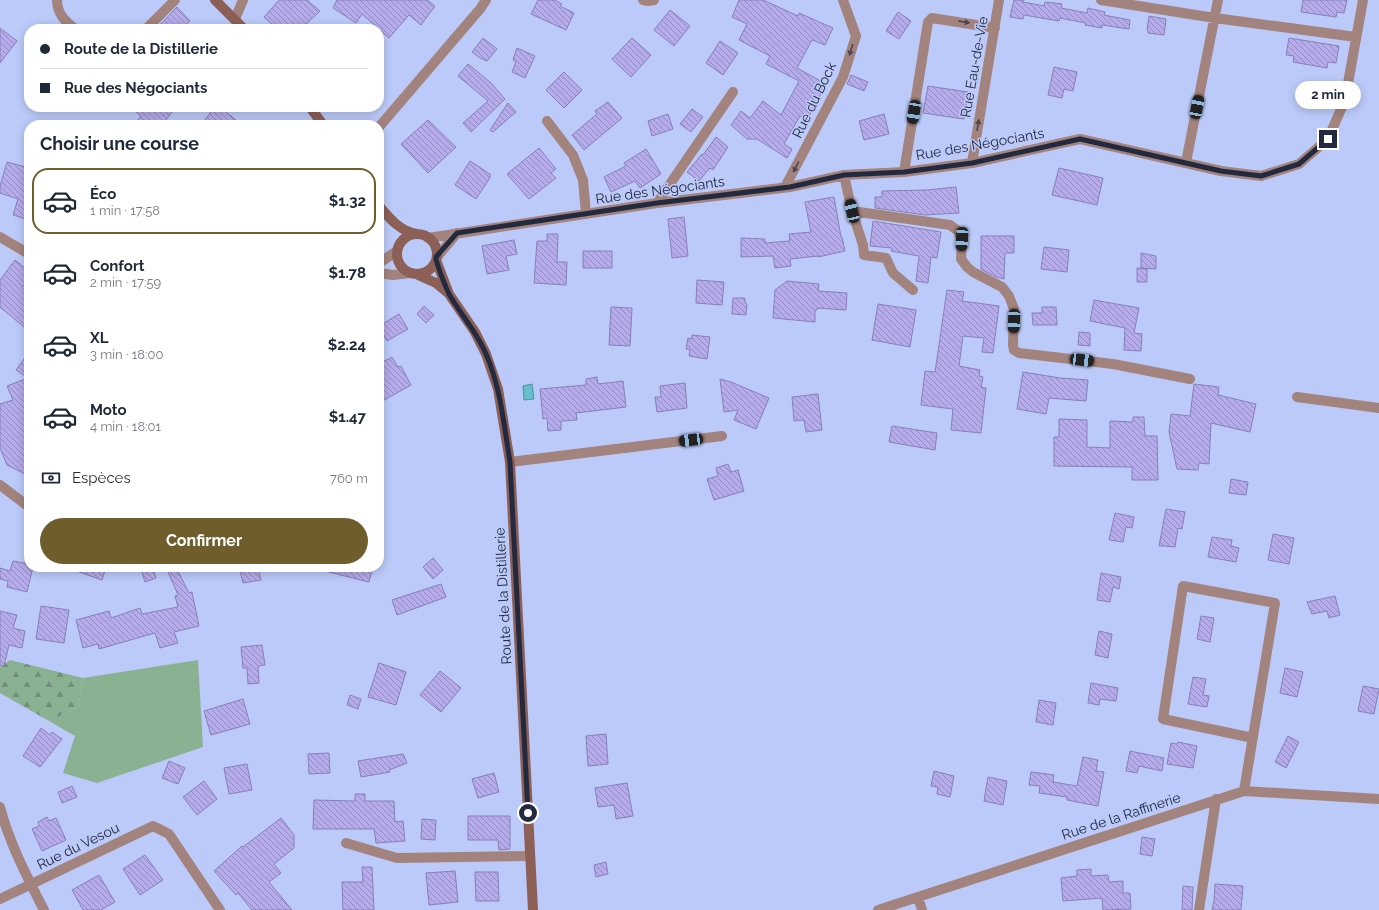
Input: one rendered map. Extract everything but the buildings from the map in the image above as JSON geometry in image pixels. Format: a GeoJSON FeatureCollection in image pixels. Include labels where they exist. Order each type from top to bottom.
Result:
{"type":"FeatureCollection","features":[{"type":"Feature","properties":{"kind":"street"},"geometry":{"type":"LineString","coordinates":[[57,0],[62,20],[68,24]]}},
{"type":"Feature","properties":{"kind":"street"},"geometry":{"type":"LineString","coordinates":[[151,24],[175,0]]}},
{"type":"Feature","properties":{"kind":"street"},"geometry":{"type":"LineString","coordinates":[[215,0],[240,24]]}},
{"type":"Feature","properties":{"kind":"street"},"geometry":{"type":"LineString","coordinates":[[235,19],[243,0]]}},
{"type":"Feature","properties":{"kind":"street"},"geometry":{"type":"LineString","coordinates":[[384,121],[480,9],[486,0]]}},
{"type":"Feature","properties":{"kind":"street"},"geometry":{"type":"LineString","coordinates":[[643,0],[654,0]]}},
{"type":"Feature","properties":{"kind":"street","name":"Rue du Bock"},"geometry":{"type":"LineString","coordinates":[[785,187],[843,77],[856,36],[843,0]]}},
{"type":"Feature","properties":{"kind":"street","name":"Rue Eau-de-Vie"},"geometry":{"type":"LineString","coordinates":[[972,163],[999,0]]}},
{"type":"Feature","properties":{"kind":"street"},"geometry":{"type":"LineString","coordinates":[[1102,0],[1215,18],[1356,37]]}},
{"type":"Feature","properties":{"kind":"street"},"geometry":{"type":"LineString","coordinates":[[1186,162],[1218,0]]}},
{"type":"Feature","properties":{"kind":"street","name":"Rue des Négociants"},"geometry":{"type":"LineString","coordinates":[[424,236],[457,233],[657,203],[785,187],[844,175],[904,172],[972,163],[1080,139],[1221,171],[1261,176],[1299,164],[1328,139],[1345,100],[1363,0]]}},
{"type":"Feature","properties":{"kind":"street"},"geometry":{"type":"LineString","coordinates":[[904,172],[928,22],[932,18],[995,28]]}},
{"type":"Feature","properties":{"kind":"street"},"geometry":{"type":"LineString","coordinates":[[657,203],[733,92]]}},
{"type":"Feature","properties":{"kind":"street"},"geometry":{"type":"LineString","coordinates":[[547,121],[572,155],[583,180],[586,214]]}},
{"type":"Feature","properties":{"kind":"street"},"geometry":{"type":"LineString","coordinates":[[844,175],[852,211],[863,246],[864,255],[886,258],[893,273],[913,290]]}},
{"type":"Feature","properties":{"kind":"street"},"geometry":{"type":"LineString","coordinates":[[852,211],[950,225],[958,230],[962,239],[961,260],[973,272],[1002,287],[1009,296],[1014,309],[1012,345],[1014,350],[1019,353],[1113,364],[1190,379]]}},
{"type":"Feature","properties":{"kind":"street"},"geometry":{"type":"LineString","coordinates":[[384,212],[402,229],[413,234],[424,236],[435,246],[436,259]]}},
{"type":"Feature","properties":{"kind":"street"},"geometry":{"type":"LineString","coordinates":[[392,221],[398,235],[399,247],[397,258],[404,270],[413,274]]}},
{"type":"Feature","properties":{"kind":"street"},"geometry":{"type":"LineString","coordinates":[[384,274],[393,275],[422,274],[428,271],[457,233]]}},
{"type":"Feature","properties":{"kind":"street"},"geometry":{"type":"LineString","coordinates":[[384,259],[399,247],[409,236],[424,236]]}},
{"type":"Feature","properties":{"kind":"street"},"geometry":{"type":"LineString","coordinates":[[0,237],[24,251]]}},
{"type":"Feature","properties":{"kind":"street","name":"Route de la Distillerie"},"geometry":{"type":"LineString","coordinates":[[436,259],[449,294],[475,332],[489,360],[498,389],[510,462],[533,910]]}},
{"type":"Feature","properties":{"kind":"street","name":"Route de la Distillerie"},"geometry":{"type":"LineString","coordinates":[[413,274],[436,283],[449,294]]}},
{"type":"Feature","properties":{"kind":"street"},"geometry":{"type":"LineString","coordinates":[[1297,396],[1379,408]]}},
{"type":"Feature","properties":{"kind":"street"},"geometry":{"type":"LineString","coordinates":[[510,462],[722,436]]}},
{"type":"Feature","properties":{"kind":"street"},"geometry":{"type":"LineString","coordinates":[[0,485],[24,504]]}},
{"type":"Feature","properties":{"kind":"street"},"geometry":{"type":"LineString","coordinates":[[1244,791],[1253,738],[1275,602],[1183,586],[1163,719],[1253,738]]}},
{"type":"Feature","properties":{"kind":"street","name":"Rue de la Raffinerie"},"geometry":{"type":"LineString","coordinates":[[878,910],[1244,791],[1379,799]]}},
{"type":"Feature","properties":{"kind":"street"},"geometry":{"type":"LineString","coordinates":[[1199,910],[1216,799]]}},
{"type":"Feature","properties":{"kind":"street"},"geometry":{"type":"LineString","coordinates":[[0,807],[4,822],[31,885],[44,910]]}},
{"type":"Feature","properties":{"kind":"street","name":"Rue du Vesou"},"geometry":{"type":"LineString","coordinates":[[0,899],[153,826],[169,834],[220,910]]}},
{"type":"Feature","properties":{"kind":"street"},"geometry":{"type":"LineString","coordinates":[[346,843],[397,858],[530,856]]}},
{"type":"Feature","properties":{"kind":"street"},"geometry":{"type":"LineString","coordinates":[[918,897],[922,910]]}},
{"type":"Feature","properties":{"kind":"green space"},"geometry":{"type":"Polygon","coordinates":[[[10,660],[83,678],[78,707],[49,721],[0,693],[0,667],[10,660]]]}},
{"type":"Feature","properties":{"kind":"green space"},"geometry":{"type":"Polygon","coordinates":[[[198,660],[203,747],[97,783],[63,773],[75,736],[49,721],[78,707],[83,678],[198,660]]]}},
{"type":"Feature","properties":{"kind":"shaded area"},"geometry":{"type":"Polygon","coordinates":[[[532,384],[534,399],[524,400],[523,386],[532,384]]]}},
{"type":"Feature","properties":{"kind":"route"},"geometry":{"type":"LineString","coordinates":[[528,813],[510,462],[498,389],[493,373],[486,354],[475,332],[449,294],[436,260],[436,257],[457,233],[657,203],[790,187],[844,175],[904,172],[972,163],[1080,139],[1221,171],[1261,176],[1299,164],[1328,139]]}}]}
